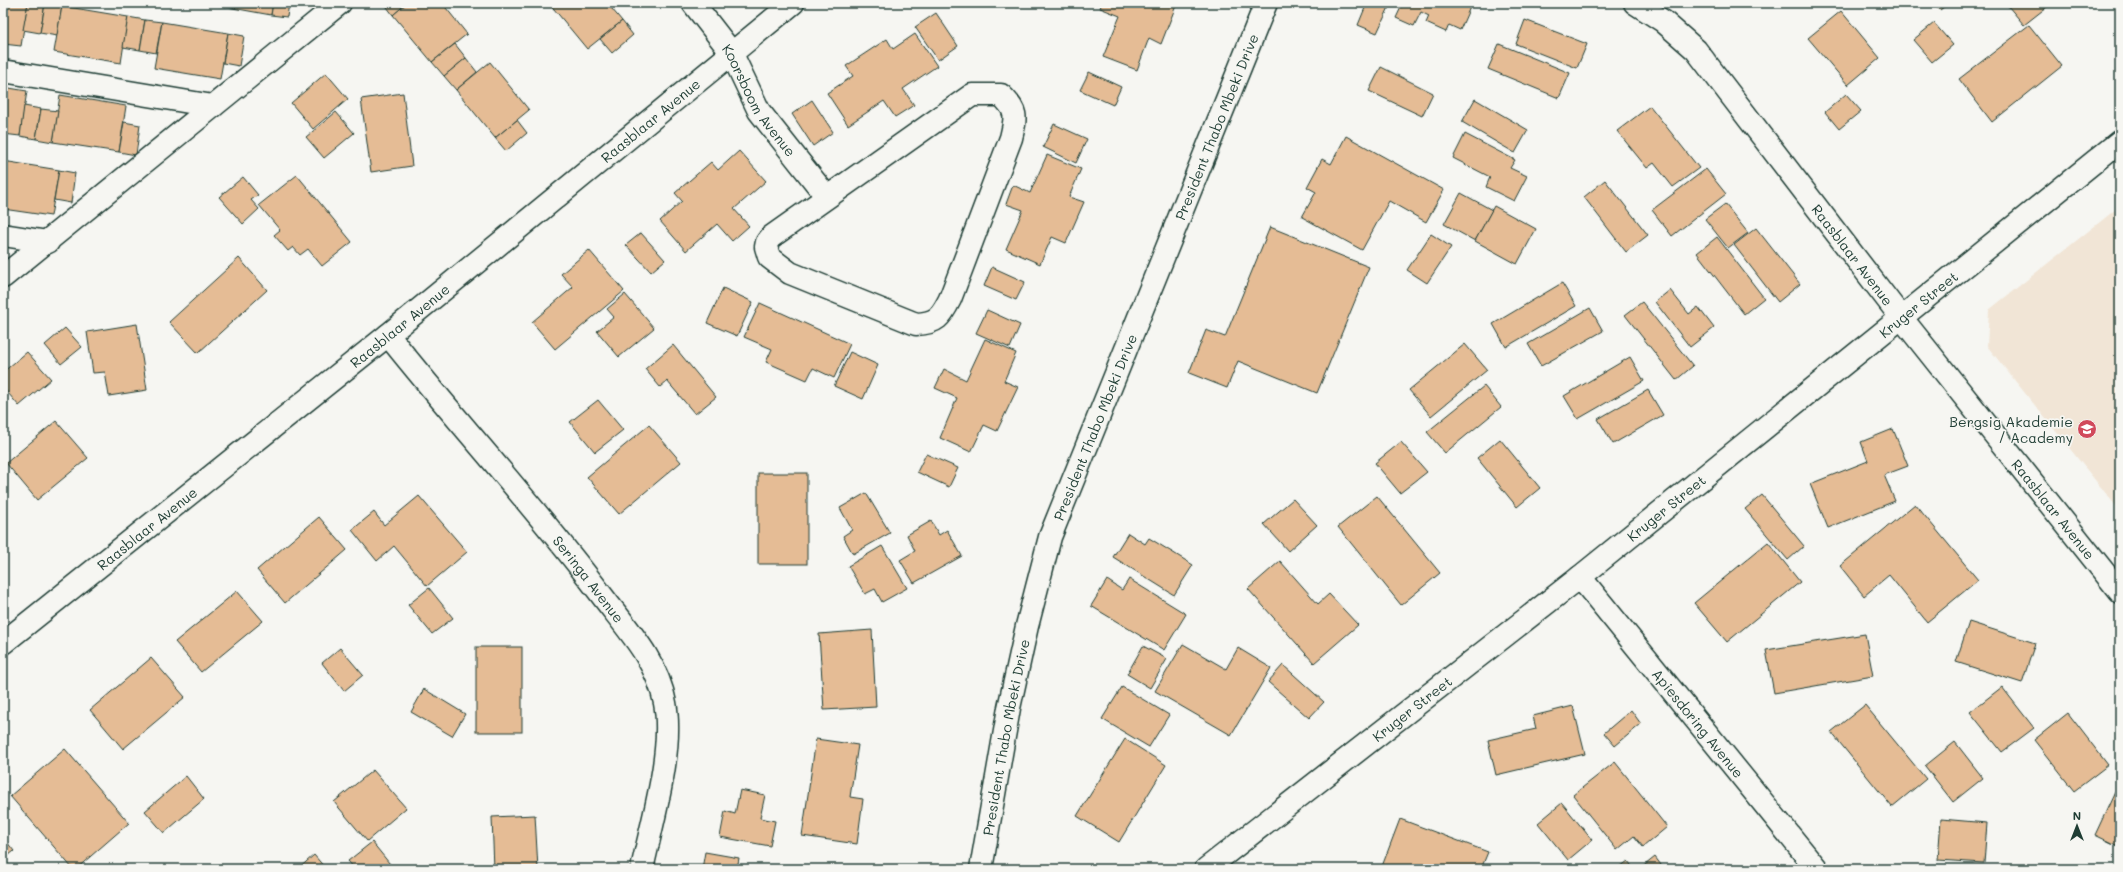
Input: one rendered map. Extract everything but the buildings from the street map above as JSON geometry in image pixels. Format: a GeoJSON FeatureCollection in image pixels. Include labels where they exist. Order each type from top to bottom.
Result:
{"type":"FeatureCollection","features":[{"type":"Feature","properties":{"kind":"street"},"geometry":{"type":"LineString","coordinates":[[3,277],[48,242],[340,3]]}},
{"type":"Feature","properties":{"kind":"street","name":"Koorsboom Avenue"},"geometry":{"type":"LineString","coordinates":[[693,3],[731,52],[759,111],[827,197]]}},
{"type":"Feature","properties":{"kind":"street","name":"Raasblaar Avenue"},"geometry":{"type":"LineString","coordinates":[[3,643],[388,335],[731,52],[793,3]]}},
{"type":"Feature","properties":{"kind":"street","name":"President Thabo Mbeki Drive"},"geometry":{"type":"LineString","coordinates":[[981,869],[1009,708],[1027,626],[1050,537],[1266,3]]}},
{"type":"Feature","properties":{"kind":"street","name":"Raasblaar Avenue"},"geometry":{"type":"LineString","coordinates":[[1635,3],[1663,21],[1696,50],[1900,316],[2120,592]]}},
{"type":"Feature","properties":{"kind":"street"},"geometry":{"type":"LineString","coordinates":[[3,71],[213,106]]}},
{"type":"Feature","properties":{"kind":"street"},"geometry":{"type":"LineString","coordinates":[[972,95],[1001,95],[1010,103],[1016,116],[1011,138],[950,299],[939,318],[928,323],[916,324],[790,273],[772,260],[766,248],[767,242],[827,197],[972,95]]}},
{"type":"Feature","properties":{"kind":"street","name":"Kruger Street"},"geometry":{"type":"LineString","coordinates":[[1215,867],[1580,577],[1900,316],[2120,141]]}},
{"type":"Feature","properties":{"kind":"street"},"geometry":{"type":"LineString","coordinates":[[3,235],[48,242]]}},
{"type":"Feature","properties":{"kind":"street","name":"Seringa Avenue"},"geometry":{"type":"LineString","coordinates":[[388,335],[576,561],[652,663],[666,704],[667,742],[642,869]]}},
{"type":"Feature","properties":{"kind":"street","name":"Apiesdoring Avenue"},"geometry":{"type":"LineString","coordinates":[[1580,577],[1817,869]]}},
{"type":"Feature","properties":{"kind":"shaded area","name":"Bergsig Akademie / Academy"},"geometry":{"type":"Polygon","coordinates":[[[2120,206],[2120,511],[1987,346],[1989,310],[2120,206]]]}},
{"type":"Feature","properties":{"kind":"place","name":"Bergsig Akademie / Academy"},"geometry":{"type":"Point","coordinates":[2087,429]}}]}
